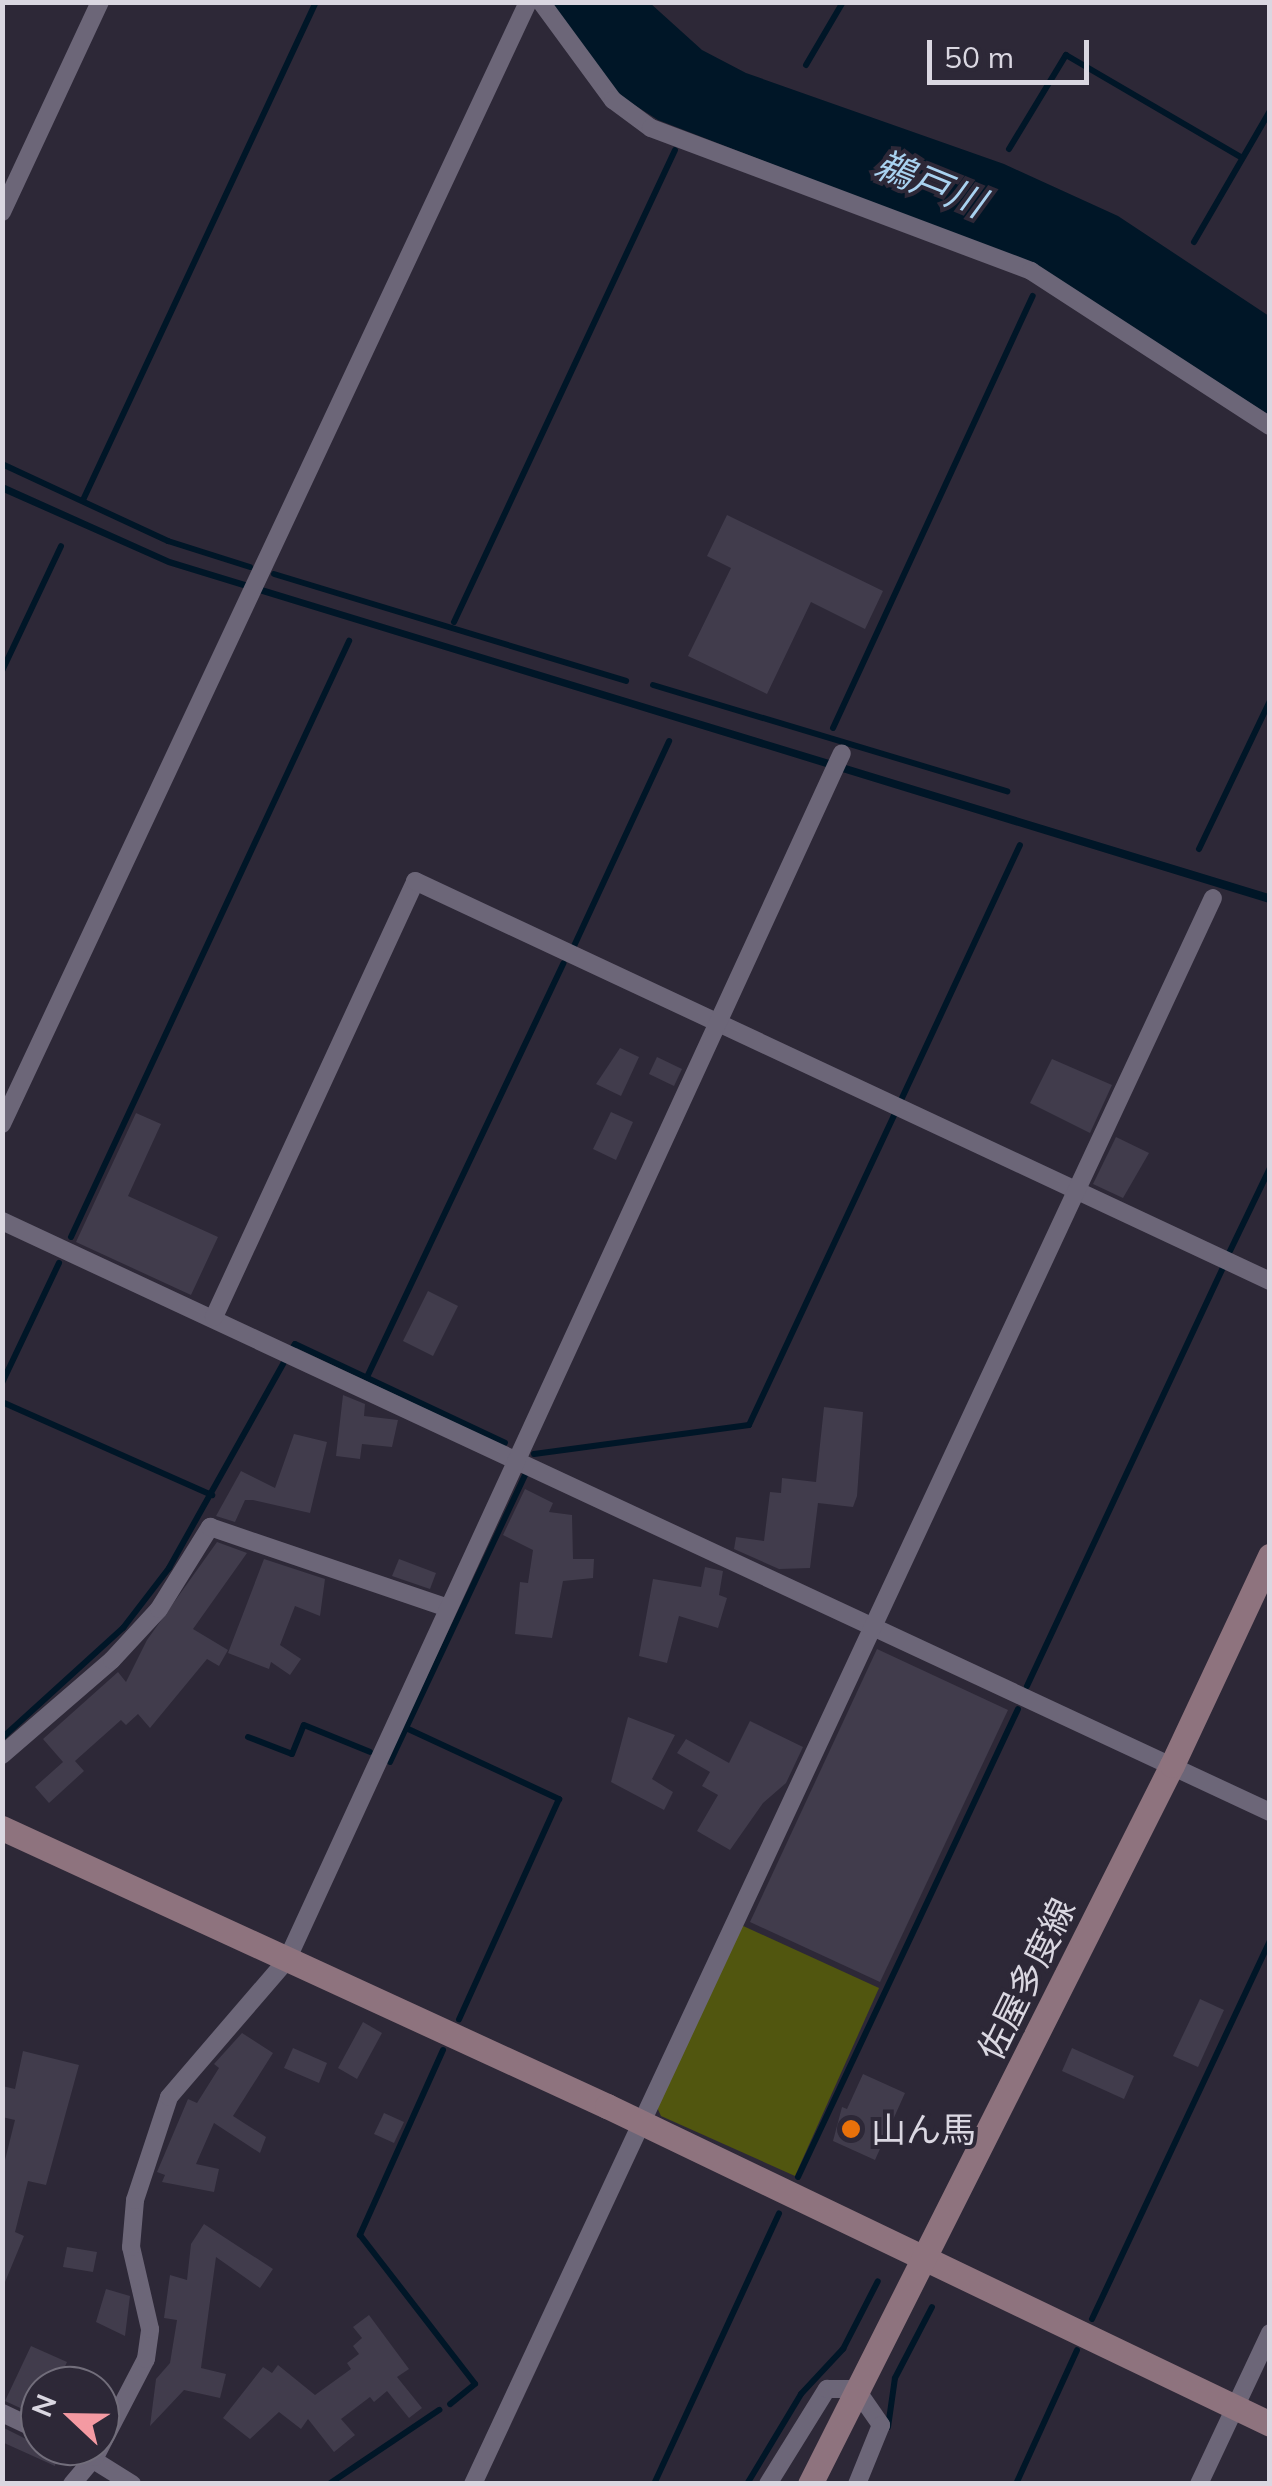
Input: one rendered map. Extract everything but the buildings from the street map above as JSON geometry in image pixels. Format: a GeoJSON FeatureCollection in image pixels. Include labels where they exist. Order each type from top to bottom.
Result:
{"type":"FeatureCollection","features":[{"type":"Feature","properties":{"kind":"street"},"geometry":{"type":"LineString","coordinates":[[2,212],[100,2]]}},
{"type":"Feature","properties":{"kind":"street"},"geometry":{"type":"LineString","coordinates":[[2,1124],[528,2]]}},
{"type":"Feature","properties":{"kind":"street"},"geometry":{"type":"LineString","coordinates":[[541,2],[613,100],[651,128],[1032,271],[1270,426]]}},
{"type":"Feature","properties":{"kind":"street"},"geometry":{"type":"LineString","coordinates":[[120,2408],[146,2358],[147,2310],[131,2247],[135,2200],[159,2119],[169,2097],[287,1960],[842,753]]}},
{"type":"Feature","properties":{"kind":"street"},"geometry":{"type":"LineString","coordinates":[[214,1317],[415,881],[1270,1281]]}},
{"type":"Feature","properties":{"kind":"street"},"geometry":{"type":"LineString","coordinates":[[473,2484],[1212,898]]}},
{"type":"Feature","properties":{"kind":"street"},"geometry":{"type":"LineString","coordinates":[[2,1220],[1270,1812]]}},
{"type":"Feature","properties":{"kind":"street"},"geometry":{"type":"LineString","coordinates":[[2,1755],[112,1660],[158,1608],[210,1527],[448,1608]]}},
{"type":"Feature","properties":{"kind":"street","name":"佐屋多度線"},"geometry":{"type":"LineString","coordinates":[[810,2484],[1172,1765],[1270,1556]]}},
{"type":"Feature","properties":{"kind":"street"},"geometry":{"type":"LineString","coordinates":[[2,1828],[641,2124],[1270,2424]]}},
{"type":"Feature","properties":{"kind":"street"},"geometry":{"type":"LineString","coordinates":[[1200,2484],[1270,2333]]}},
{"type":"Feature","properties":{"kind":"street"},"geometry":{"type":"LineString","coordinates":[[768,2484],[827,2389],[856,2389],[881,2425],[856,2484]]}},
{"type":"Feature","properties":{"kind":"street"},"geometry":{"type":"LineString","coordinates":[[106,2466],[132,2484]]}},
{"type":"Feature","properties":{"kind":"green space"},"geometry":{"type":"Polygon","coordinates":[[[741,1925],[879,1988],[795,2176],[661,2116],[656,2105],[741,1925]]]}},
{"type":"Feature","properties":{"kind":"water","name":"鵜戸川"},"geometry":{"type":"Polygon","coordinates":[[[552,3],[650,3],[702,50],[746,73],[1004,164],[1118,216],[1269,316],[1269,415],[1036,266],[658,120],[614,92],[552,3]]]}},
{"type":"Feature","properties":{"kind":"water"},"geometry":{"type":"Polygon","coordinates":[[[3,484],[170,559],[1269,894],[1269,903],[168,565],[3,492],[3,484]]]}},
{"type":"Feature","properties":{"kind":"waterway"},"geometry":{"type":"LineString","coordinates":[[83,500],[316,2]]}},
{"type":"Feature","properties":{"kind":"waterway"},"geometry":{"type":"LineString","coordinates":[[806,65],[843,2]]}},
{"type":"Feature","properties":{"kind":"waterway"},"geometry":{"type":"LineString","coordinates":[[1009,149],[1066,55],[1242,158]]}},
{"type":"Feature","properties":{"kind":"waterway"},"geometry":{"type":"LineString","coordinates":[[1194,242],[1270,111]]}},
{"type":"Feature","properties":{"kind":"waterway"},"geometry":{"type":"LineString","coordinates":[[454,622],[675,150]]}},
{"type":"Feature","properties":{"kind":"waterway"},"geometry":{"type":"LineString","coordinates":[[833,728],[1033,296]]}},
{"type":"Feature","properties":{"kind":"waterway"},"geometry":{"type":"LineString","coordinates":[[2,464],[168,541],[250,567]]}},
{"type":"Feature","properties":{"kind":"waterway"},"geometry":{"type":"LineString","coordinates":[[2,671],[61,546]]}},
{"type":"Feature","properties":{"kind":"waterway"},"geometry":{"type":"LineString","coordinates":[[274,574],[626,681]]}},
{"type":"Feature","properties":{"kind":"waterway"},"geometry":{"type":"LineString","coordinates":[[71,1237],[349,641]]}},
{"type":"Feature","properties":{"kind":"waterway"},"geometry":{"type":"LineString","coordinates":[[653,685],[1007,791]]}},
{"type":"Feature","properties":{"kind":"waterway"},"geometry":{"type":"LineString","coordinates":[[1199,849],[1270,701]]}},
{"type":"Feature","properties":{"kind":"waterway"},"geometry":{"type":"LineString","coordinates":[[574,946],[669,741]]}},
{"type":"Feature","properties":{"kind":"waterway"},"geometry":{"type":"LineString","coordinates":[[902,1098],[1020,845]]}},
{"type":"Feature","properties":{"kind":"waterway"},"geometry":{"type":"LineString","coordinates":[[367,1377],[564,963]]}},
{"type":"Feature","properties":{"kind":"waterway"},"geometry":{"type":"LineString","coordinates":[[534,1454],[749,1425],[894,1115]]}},
{"type":"Feature","properties":{"kind":"waterway"},"geometry":{"type":"LineString","coordinates":[[1230,1251],[1270,1168]]}},
{"type":"Feature","properties":{"kind":"waterway"},"geometry":{"type":"LineString","coordinates":[[2,1383],[59,1263]]}},
{"type":"Feature","properties":{"kind":"waterway"},"geometry":{"type":"LineString","coordinates":[[1027,1686],[1223,1268]]}},
{"type":"Feature","properties":{"kind":"waterway"},"geometry":{"type":"LineString","coordinates":[[291,1350],[295,1344],[505,1443]]}},
{"type":"Feature","properties":{"kind":"waterway"},"geometry":{"type":"LineString","coordinates":[[2,1738],[123,1628],[169,1568],[284,1362]]}},
{"type":"Feature","properties":{"kind":"waterway"},"geometry":{"type":"LineString","coordinates":[[2,1402],[212,1495]]}},
{"type":"Feature","properties":{"kind":"waterway"},"geometry":{"type":"LineString","coordinates":[[390,1762],[525,1475]]}},
{"type":"Feature","properties":{"kind":"waterway"},"geometry":{"type":"LineString","coordinates":[[798,2177],[1018,1709]]}},
{"type":"Feature","properties":{"kind":"waterway"},"geometry":{"type":"LineString","coordinates":[[248,1737],[292,1754],[304,1725],[370,1752]]}},
{"type":"Feature","properties":{"kind":"waterway"},"geometry":{"type":"LineString","coordinates":[[406,1728],[559,1799],[459,2019]]}},
{"type":"Feature","properties":{"kind":"waterway"},"geometry":{"type":"LineString","coordinates":[[1092,2319],[1270,1940]]}},
{"type":"Feature","properties":{"kind":"waterway"},"geometry":{"type":"LineString","coordinates":[[443,2050],[360,2235],[475,2384],[450,2404]]}},
{"type":"Feature","properties":{"kind":"waterway"},"geometry":{"type":"LineString","coordinates":[[654,2484],[779,2214]]}},
{"type":"Feature","properties":{"kind":"waterway"},"geometry":{"type":"LineString","coordinates":[[747,2484],[801,2394],[843,2349],[878,2281]]}},
{"type":"Feature","properties":{"kind":"waterway"},"geometry":{"type":"LineString","coordinates":[[888,2427],[895,2378],[932,2307]]}},
{"type":"Feature","properties":{"kind":"waterway"},"geometry":{"type":"LineString","coordinates":[[1016,2484],[1077,2350]]}},
{"type":"Feature","properties":{"kind":"waterway"},"geometry":{"type":"LineString","coordinates":[[329,2484],[439,2410]]}},
{"type":"Feature","properties":{"kind":"place","name":"山ん馬"},"geometry":{"type":"Point","coordinates":[851,2129]}}]}
